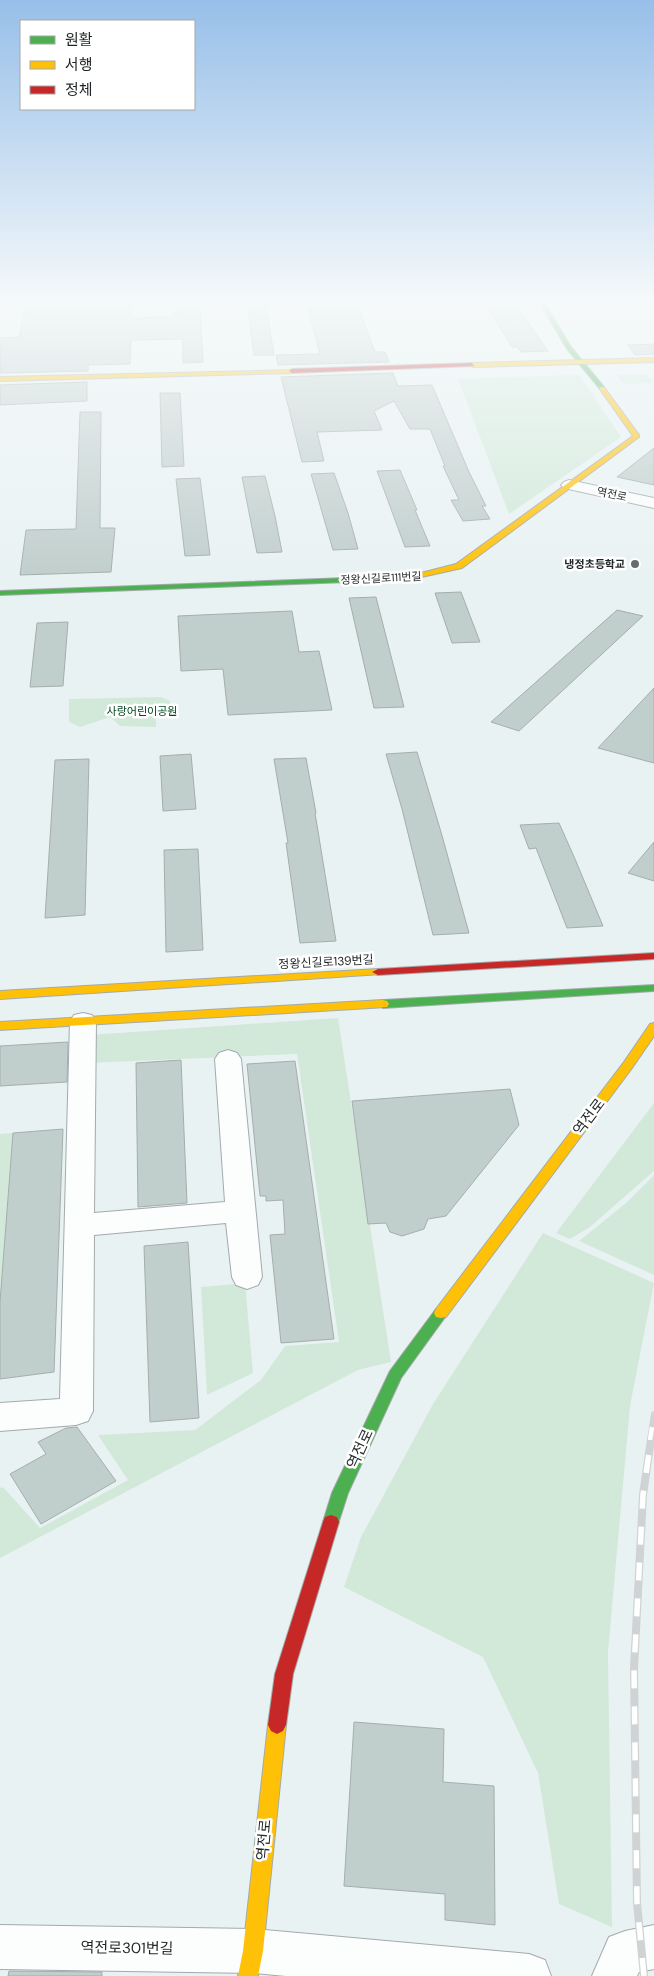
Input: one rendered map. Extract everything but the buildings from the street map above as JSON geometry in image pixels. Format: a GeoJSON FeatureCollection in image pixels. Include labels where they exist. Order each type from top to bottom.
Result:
{"type":"FeatureCollection","features":[{"type":"Feature","properties":{"kind":"street","name":"정왕신길로111번길"},"geometry":{"type":"LineString","coordinates":[[0,593],[400,578],[436,574],[459,566],[636,436],[604,392]]}},
{"type":"Feature","properties":{"kind":"street","name":"역전로"},"geometry":{"type":"LineString","coordinates":[[569,485],[654,503]]}},
{"type":"Feature","properties":{"kind":"street","name":"정왕신길로139번길"},"geometry":{"type":"LineString","coordinates":[[0,996],[654,956]]}},
{"type":"Feature","properties":{"kind":"street"},"geometry":{"type":"LineString","coordinates":[[0,1026],[654,988]]}},
{"type":"Feature","properties":{"kind":"street"},"geometry":{"type":"LineString","coordinates":[[0,1417],[76,1411],[83,1021]]}},
{"type":"Feature","properties":{"kind":"street","name":"역전로"},"geometry":{"type":"LineString","coordinates":[[254,1968],[267,1806],[284,1674],[340,1493],[395,1375],[628,1065],[654,1026]]}},
{"type":"Feature","properties":{"kind":"street"},"geometry":{"type":"LineString","coordinates":[[228,1060],[247,1277]]}},
{"type":"Feature","properties":{"kind":"street"},"geometry":{"type":"LineString","coordinates":[[80,1225],[240,1211]]}},
{"type":"Feature","properties":{"kind":"street","name":"역전로301번길"},"geometry":{"type":"LineString","coordinates":[[0,1946],[254,1968],[528,1976]]}},
{"type":"Feature","properties":{"kind":"street"},"geometry":{"type":"LineString","coordinates":[[614,1976],[625,1953],[654,1948]]}},
{"type":"Feature","properties":{"kind":"green space"},"geometry":{"type":"Polygon","coordinates":[[[463,392],[591,392],[621,437],[509,514],[463,392]]]}},
{"type":"Feature","properties":{"kind":"green space","name":"사랑어린이공원"},"geometry":{"type":"Polygon","coordinates":[[[161,697],[170,701],[171,707],[156,716],[156,727],[120,726],[110,717],[80,727],[69,722],[69,699],[161,697]]]}},
{"type":"Feature","properties":{"kind":"green space"},"geometry":{"type":"Polygon","coordinates":[[[338,1018],[391,1362],[358,1370],[0,1558],[0,1488],[3,1487],[40,1528],[128,1480],[98,1435],[195,1430],[261,1380],[285,1346],[339,1342],[297,1054],[88,1063],[89,1035],[338,1018]]]}},
{"type":"Feature","properties":{"kind":"green space"},"geometry":{"type":"Polygon","coordinates":[[[654,1103],[654,1171],[590,1227],[570,1239],[556,1233],[654,1103]]]}},
{"type":"Feature","properties":{"kind":"green space"},"geometry":{"type":"Polygon","coordinates":[[[13,1133],[0,1302],[0,1134],[13,1133]]]}},
{"type":"Feature","properties":{"kind":"green space"},"geometry":{"type":"Polygon","coordinates":[[[654,1175],[654,1275],[579,1241],[626,1203],[654,1175]]]}},
{"type":"Feature","properties":{"kind":"green space"},"geometry":{"type":"Polygon","coordinates":[[[543,1233],[654,1283],[630,1406],[608,1652],[612,1927],[559,1904],[538,1773],[483,1657],[344,1587],[361,1537],[433,1404],[543,1233]]]}},
{"type":"Feature","properties":{"kind":"green space"},"geometry":{"type":"Polygon","coordinates":[[[245,1283],[253,1373],[207,1395],[201,1287],[245,1283]]]}},
{"type":"Feature","properties":{"kind":"railway"},"geometry":{"type":"LineString","coordinates":[[650,1440],[654,1414]]}},
{"type":"Feature","properties":{"kind":"railway"},"geometry":{"type":"LineString","coordinates":[[644,1976],[637,1903],[634,1669],[643,1495],[651,1439]]}},
{"type":"Feature","properties":{"kind":"traffic: fast"},"geometry":{"type":"LineString","coordinates":[[0,593],[346,580]]}},
{"type":"Feature","properties":{"kind":"traffic: fast"},"geometry":{"type":"LineString","coordinates":[[383,1004],[654,988]]}},
{"type":"Feature","properties":{"kind":"traffic: fast"},"geometry":{"type":"LineString","coordinates":[[331,1522],[340,1493],[395,1375],[441,1313]]}},
{"type":"Feature","properties":{"kind":"traffic: slow"},"geometry":{"type":"LineString","coordinates":[[346,580],[417,576],[459,566],[637,436],[605,392]]}},
{"type":"Feature","properties":{"kind":"traffic: slow"},"geometry":{"type":"LineString","coordinates":[[0,995],[378,972]]}},
{"type":"Feature","properties":{"kind":"traffic: slow"},"geometry":{"type":"LineString","coordinates":[[0,1026],[383,1004]]}},
{"type":"Feature","properties":{"kind":"traffic: slow"},"geometry":{"type":"LineString","coordinates":[[441,1313],[628,1065],[654,1027]]}},
{"type":"Feature","properties":{"kind":"traffic: slow"},"geometry":{"type":"LineString","coordinates":[[248,1976],[253,1951],[277,1725]]}},
{"type":"Feature","properties":{"kind":"traffic: jam"},"geometry":{"type":"LineString","coordinates":[[378,972],[654,956]]}},
{"type":"Feature","properties":{"kind":"traffic: jam"},"geometry":{"type":"LineString","coordinates":[[277,1725],[284,1674],[331,1522]]}},
{"type":"Feature","properties":{"kind":"place","name":"냉정초등학교"},"geometry":{"type":"Point","coordinates":[635,564]}}]}
